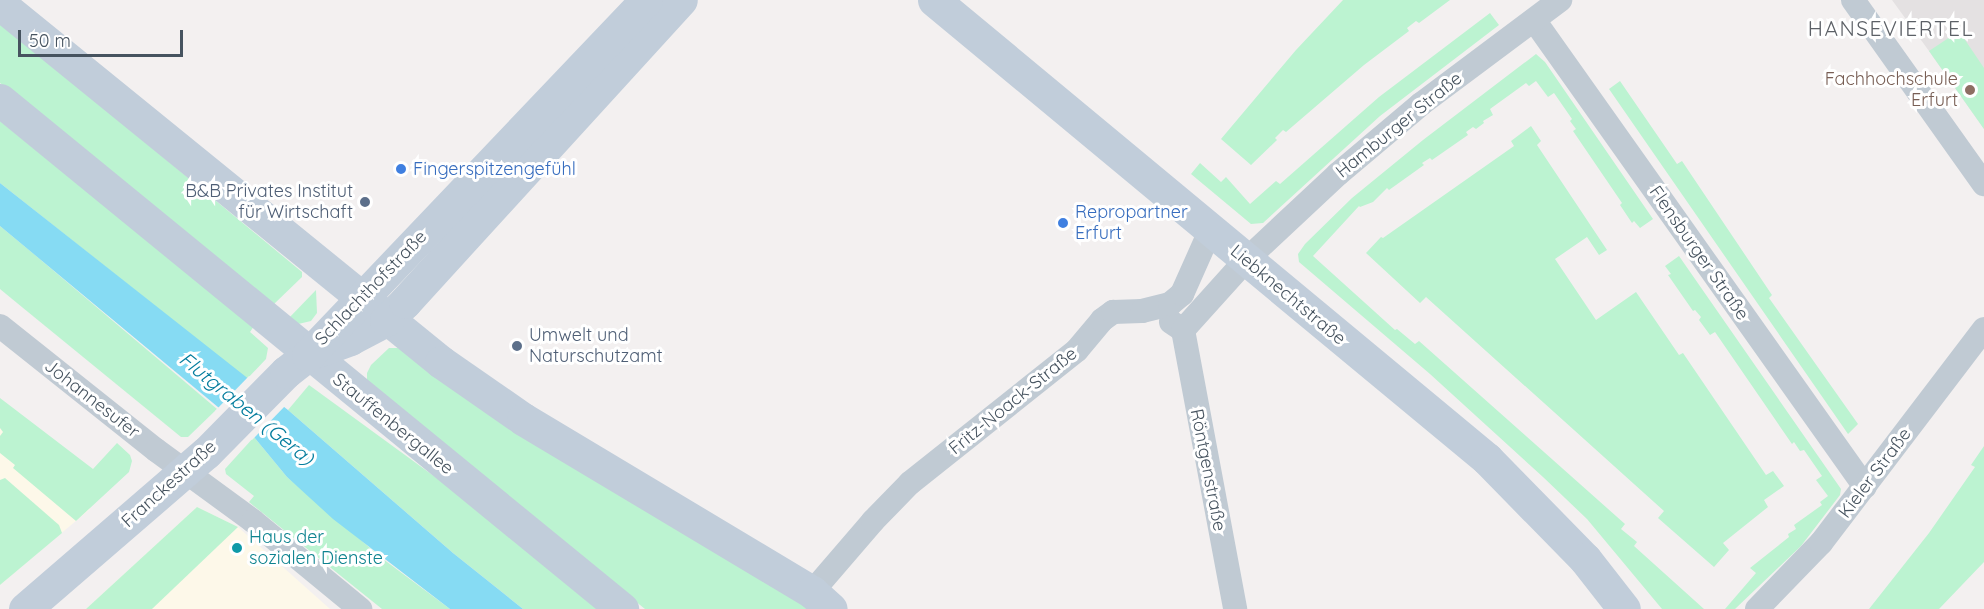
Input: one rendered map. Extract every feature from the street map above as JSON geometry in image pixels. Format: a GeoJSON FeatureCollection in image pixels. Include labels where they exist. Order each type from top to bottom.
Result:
{"type":"FeatureCollection","features":[{"type":"Feature","properties":{"kind":"main road","name":"Schlachthofstraße"},"geometry":{"type":"LineString","coordinates":[[297,363],[646,0]]}},
{"type":"Feature","properties":{"kind":"main road","name":"Schlachthofstraße"},"geometry":{"type":"LineString","coordinates":[[297,363],[386,320],[681,0]]}},
{"type":"Feature","properties":{"kind":"main road","name":"Liebknechtstraße"},"geometry":{"type":"LineString","coordinates":[[934,0],[1487,459],[1585,559],[1624,609]]}},
{"type":"Feature","properties":{"kind":"main road"},"geometry":{"type":"LineString","coordinates":[[0,4],[427,352],[523,419],[821,600]]}},
{"type":"Feature","properties":{"kind":"main road","name":"Stauffenbergallee"},"geometry":{"type":"LineString","coordinates":[[0,100],[297,363],[622,609]]}},
{"type":"Feature","properties":{"kind":"main road","name":"Franckestraße"},"geometry":{"type":"LineString","coordinates":[[25,609],[195,462],[297,363]]}},
{"type":"Feature","properties":{"kind":"street","name":"Hamburger Straße"},"geometry":{"type":"LineString","coordinates":[[1246,260],[1338,174],[1421,104],[1560,0]]}},
{"type":"Feature","properties":{"kind":"street"},"geometry":{"type":"LineString","coordinates":[[1853,0],[1984,184]]}},
{"type":"Feature","properties":{"kind":"street","name":"Flensburger Straße"},"geometry":{"type":"LineString","coordinates":[[1534,20],[1865,487]]}},
{"type":"Feature","properties":{"kind":"street","name":"Fritz-Noack-Straße"},"geometry":{"type":"LineString","coordinates":[[821,600],[873,521],[910,483],[1077,350],[1102,320],[1113,312],[1153,309],[1170,304],[1182,294],[1210,231]]}},
{"type":"Feature","properties":{"kind":"street"},"geometry":{"type":"LineString","coordinates":[[1153,309],[1183,330],[1246,260]]}},
{"type":"Feature","properties":{"kind":"street","name":"Johannesufer"},"geometry":{"type":"LineString","coordinates":[[0,326],[195,462],[253,521],[360,609]]}},
{"type":"Feature","properties":{"kind":"street","name":"Kieler Straße"},"geometry":{"type":"LineString","coordinates":[[1757,609],[1821,543],[1984,329]]}},
{"type":"Feature","properties":{"kind":"street","name":"Röntgenstraße"},"geometry":{"type":"LineString","coordinates":[[1183,330],[1235,609]]}},
{"type":"Feature","properties":{"kind":"shaded area","name":"Fachhochschule Erfurt"},"geometry":{"type":"Polygon","coordinates":[[[1892,0],[1984,0],[1984,129],[1929,51],[1892,0]]]}},
{"type":"Feature","properties":{"kind":"shaded area"},"geometry":{"type":"Polygon","coordinates":[[[0,418],[90,509],[0,585],[0,418]]]}},
{"type":"Feature","properties":{"kind":"shaded area"},"geometry":{"type":"Polygon","coordinates":[[[197,507],[238,527],[330,609],[86,609],[197,507]]]}},
{"type":"Feature","properties":{"kind":"green space"},"geometry":{"type":"Polygon","coordinates":[[[1343,0],[1450,0],[1419,23],[1416,21],[1407,28],[1409,31],[1364,65],[1286,132],[1283,130],[1275,138],[1277,140],[1251,165],[1221,139],[1296,50],[1343,0]]]}},
{"type":"Feature","properties":{"kind":"green space"},"geometry":{"type":"Polygon","coordinates":[[[1490,13],[1499,25],[1380,116],[1263,223],[1251,224],[1191,174],[1200,163],[1221,182],[1226,177],[1250,204],[1276,181],[1280,184],[1379,97],[1490,13]]]}},
{"type":"Feature","properties":{"kind":"green space"},"geometry":{"type":"Polygon","coordinates":[[[0,22],[302,272],[302,277],[273,305],[0,83],[0,22]]]}},
{"type":"Feature","properties":{"kind":"green space"},"geometry":{"type":"Polygon","coordinates":[[[1959,31],[1984,68],[1984,129],[1929,51],[1959,31]]]}},
{"type":"Feature","properties":{"kind":"green space"},"geometry":{"type":"Polygon","coordinates":[[[1536,54],[1545,62],[1653,219],[1640,228],[1634,221],[1632,223],[1620,205],[1622,203],[1573,131],[1576,129],[1570,121],[1572,119],[1554,93],[1548,97],[1536,81],[1529,86],[1526,83],[1490,109],[1493,115],[1476,129],[1473,127],[1466,132],[1468,135],[1432,160],[1430,158],[1422,163],[1424,165],[1389,190],[1387,188],[1373,202],[1359,206],[1313,256],[1395,330],[1397,329],[1415,344],[1419,341],[1625,524],[1621,529],[1637,542],[1634,546],[1704,609],[1662,609],[1587,519],[1430,374],[1299,262],[1298,254],[1305,244],[1352,198],[1423,140],[1536,54]]]}},
{"type":"Feature","properties":{"kind":"green space"},"geometry":{"type":"Polygon","coordinates":[[[1620,81],[1677,164],[1682,161],[1772,295],[1769,298],[1858,424],[1848,434],[1609,89],[1620,81]]]}},
{"type":"Feature","properties":{"kind":"green space"},"geometry":{"type":"Polygon","coordinates":[[[0,121],[254,326],[250,332],[268,348],[266,359],[247,379],[0,183],[0,121]]]}},
{"type":"Feature","properties":{"kind":"green space"},"geometry":{"type":"Polygon","coordinates":[[[1531,126],[1541,141],[1537,145],[1607,250],[1599,255],[1587,237],[1555,259],[1596,320],[1636,292],[1679,355],[1683,353],[1766,475],[1773,471],[1784,486],[1764,500],[1768,507],[1723,543],[1729,550],[1714,567],[1658,518],[1664,511],[1426,297],[1420,303],[1366,253],[1381,237],[1383,238],[1514,146],[1511,141],[1531,126]]]}},
{"type":"Feature","properties":{"kind":"green space"},"geometry":{"type":"Polygon","coordinates":[[[0,226],[217,409],[188,437],[181,437],[0,289],[0,226]]]}},
{"type":"Feature","properties":{"kind":"green space"},"geometry":{"type":"Polygon","coordinates":[[[1679,256],[1841,489],[1840,495],[1801,546],[1735,609],[1725,609],[1756,573],[1750,568],[1789,537],[1788,534],[1796,529],[1794,525],[1822,505],[1820,502],[1828,496],[1816,480],[1822,476],[1804,450],[1800,451],[1794,442],[1792,444],[1715,332],[1710,335],[1699,320],[1701,317],[1695,310],[1693,311],[1668,275],[1671,274],[1665,266],[1679,256]]]}},
{"type":"Feature","properties":{"kind":"green space"},"geometry":{"type":"Polygon","coordinates":[[[316,290],[317,313],[311,321],[294,325],[287,320],[316,290]]]}},
{"type":"Feature","properties":{"kind":"green space"},"geometry":{"type":"Polygon","coordinates":[[[389,348],[398,348],[809,609],[645,609],[384,398],[367,381],[367,373],[371,365],[389,348]]]}},
{"type":"Feature","properties":{"kind":"green space"},"geometry":{"type":"Polygon","coordinates":[[[309,385],[453,490],[604,609],[523,609],[453,553],[288,410],[309,385]]]}},
{"type":"Feature","properties":{"kind":"green space"},"geometry":{"type":"Polygon","coordinates":[[[0,398],[93,469],[117,443],[130,455],[132,461],[129,472],[76,521],[13,468],[15,465],[0,453],[0,436],[3,432],[0,428],[0,398]]]}},
{"type":"Feature","properties":{"kind":"green space"},"geometry":{"type":"Polygon","coordinates":[[[254,437],[287,477],[383,559],[450,609],[382,609],[249,502],[254,496],[226,474],[225,469],[254,437]]]}},
{"type":"Feature","properties":{"kind":"green space"},"geometry":{"type":"Polygon","coordinates":[[[1984,446],[1984,562],[1939,609],[1869,609],[1929,533],[1975,467],[1971,465],[1984,446]]]}},
{"type":"Feature","properties":{"kind":"green space"},"geometry":{"type":"Polygon","coordinates":[[[5,478],[59,525],[62,533],[0,585],[0,480],[5,478]]]}},
{"type":"Feature","properties":{"kind":"green space"},"geometry":{"type":"Polygon","coordinates":[[[197,507],[238,527],[152,609],[86,609],[197,507]]]}},
{"type":"Feature","properties":{"kind":"water","name":"Flutgraben (Gera)"},"geometry":{"type":"Polygon","coordinates":[[[0,183],[288,410],[453,553],[523,609],[450,609],[333,519],[287,477],[254,437],[0,226],[0,183]]]}},
{"type":"Feature","properties":{"kind":"pier"},"geometry":{"type":"Polygon","coordinates":[[[249,376],[286,405],[252,440],[215,411],[249,376]]]}},
{"type":"Feature","properties":{"kind":"place","name":"Fachhochschule Erfurt"},"geometry":{"type":"Point","coordinates":[1970,90]}},
{"type":"Feature","properties":{"kind":"place","name":"Fingerspitzengefühl"},"geometry":{"type":"Point","coordinates":[401,169]}},
{"type":"Feature","properties":{"kind":"place","name":"B&B Privates Institut für Wirtschaft"},"geometry":{"type":"Point","coordinates":[365,202]}},
{"type":"Feature","properties":{"kind":"place","name":"Repropartner Erfurt"},"geometry":{"type":"Point","coordinates":[1063,223]}},
{"type":"Feature","properties":{"kind":"place","name":"Umwelt und Naturschutzamt"},"geometry":{"type":"Point","coordinates":[517,346]}},
{"type":"Feature","properties":{"kind":"place","name":"Haus der sozialen Dienste"},"geometry":{"type":"Point","coordinates":[237,548]}},
{"type":"Feature","properties":{"kind":"district","name":"HANSEVIERTEL"},"geometry":{"type":"Point","coordinates":[1891,28]}}]}
